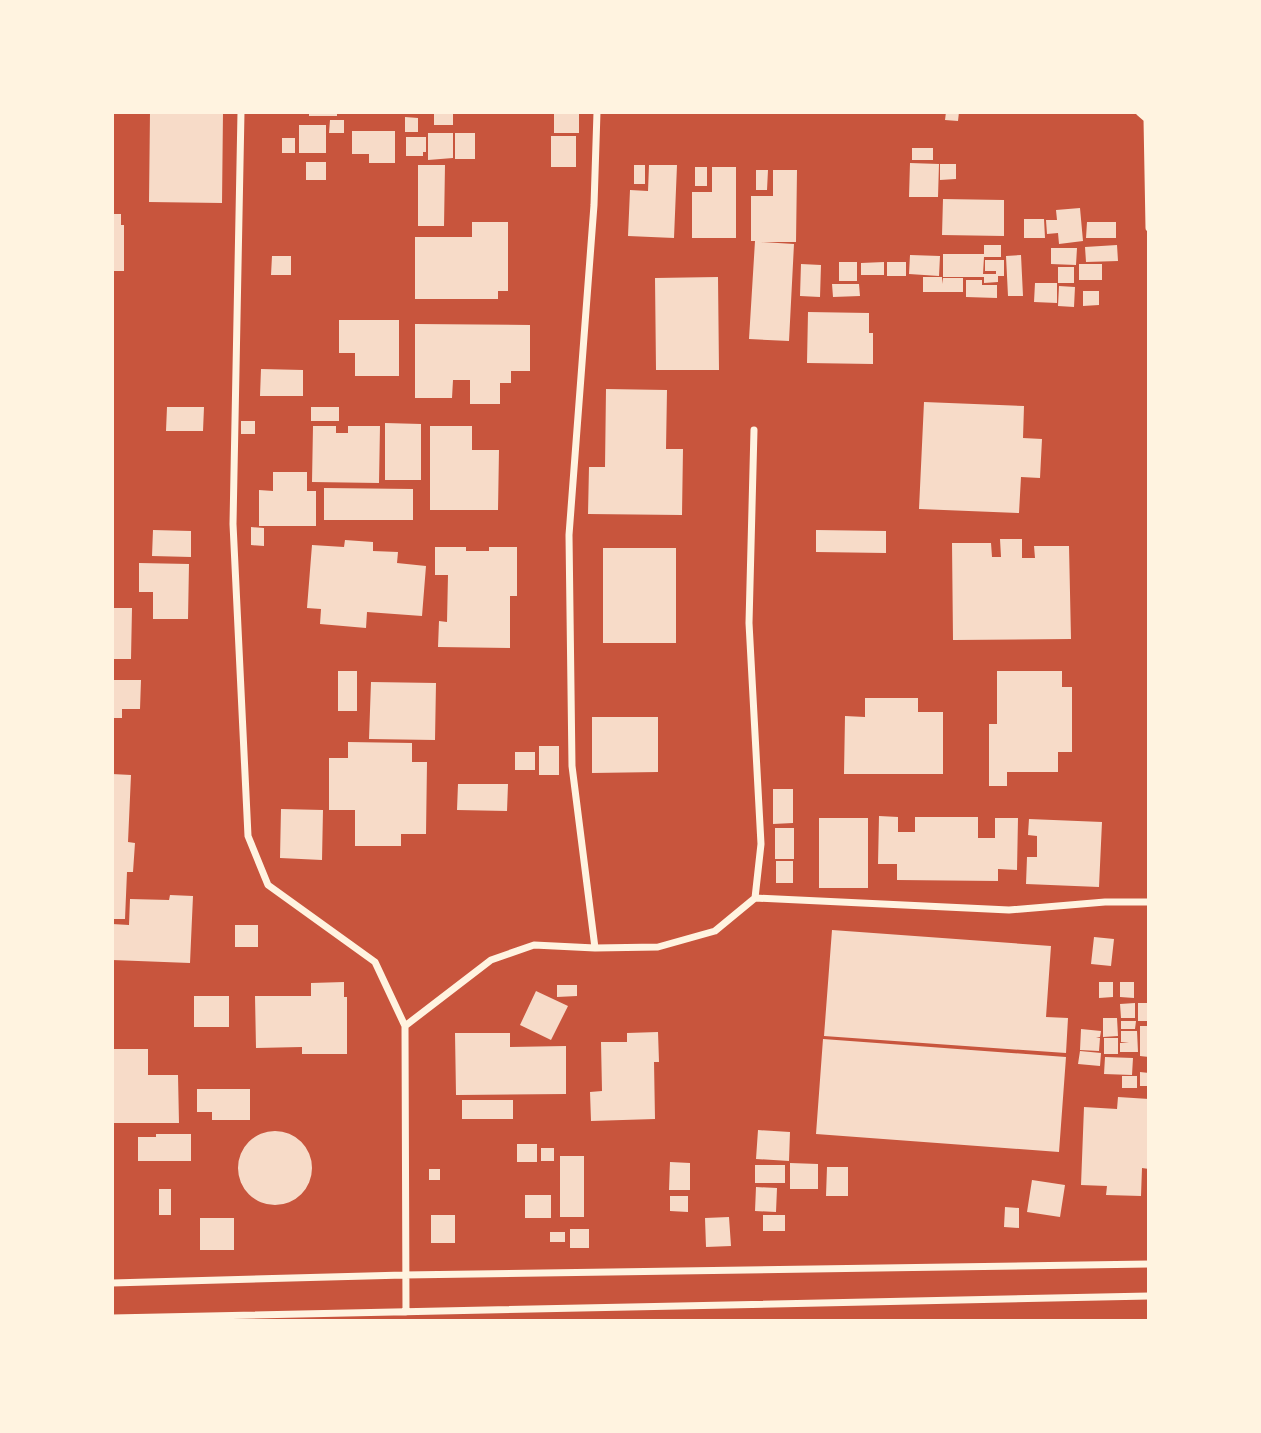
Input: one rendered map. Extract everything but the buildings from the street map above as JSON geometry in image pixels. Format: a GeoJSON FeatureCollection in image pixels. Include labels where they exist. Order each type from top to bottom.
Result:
{"type":"FeatureCollection","features":[{"type":"Feature","properties":{"kind":"street"},"geometry":{"type":"LineString","coordinates":[[241,112],[233,524],[248,836],[268,885],[375,962],[405,1026],[406,1312]]}},
{"type":"Feature","properties":{"kind":"street"},"geometry":{"type":"LineString","coordinates":[[594,948],[572,766],[569,535],[594,205],[597,112]]}},
{"type":"Feature","properties":{"kind":"street"},"geometry":{"type":"LineString","coordinates":[[1139,112],[1147,119],[1149,228]]}},
{"type":"Feature","properties":{"kind":"street"},"geometry":{"type":"LineString","coordinates":[[754,430],[749,623],[761,844],[755,898]]}},
{"type":"Feature","properties":{"kind":"street"},"geometry":{"type":"LineString","coordinates":[[405,1026],[491,960],[534,945],[658,947],[715,930],[755,898],[1009,910],[1105,902],[1149,902]]}},
{"type":"Feature","properties":{"kind":"street"},"geometry":{"type":"LineString","coordinates":[[112,1283],[404,1275],[1149,1264]]}},
{"type":"Feature","properties":{"kind":"street"},"geometry":{"type":"LineString","coordinates":[[112,1318],[1149,1296]]}}]}
